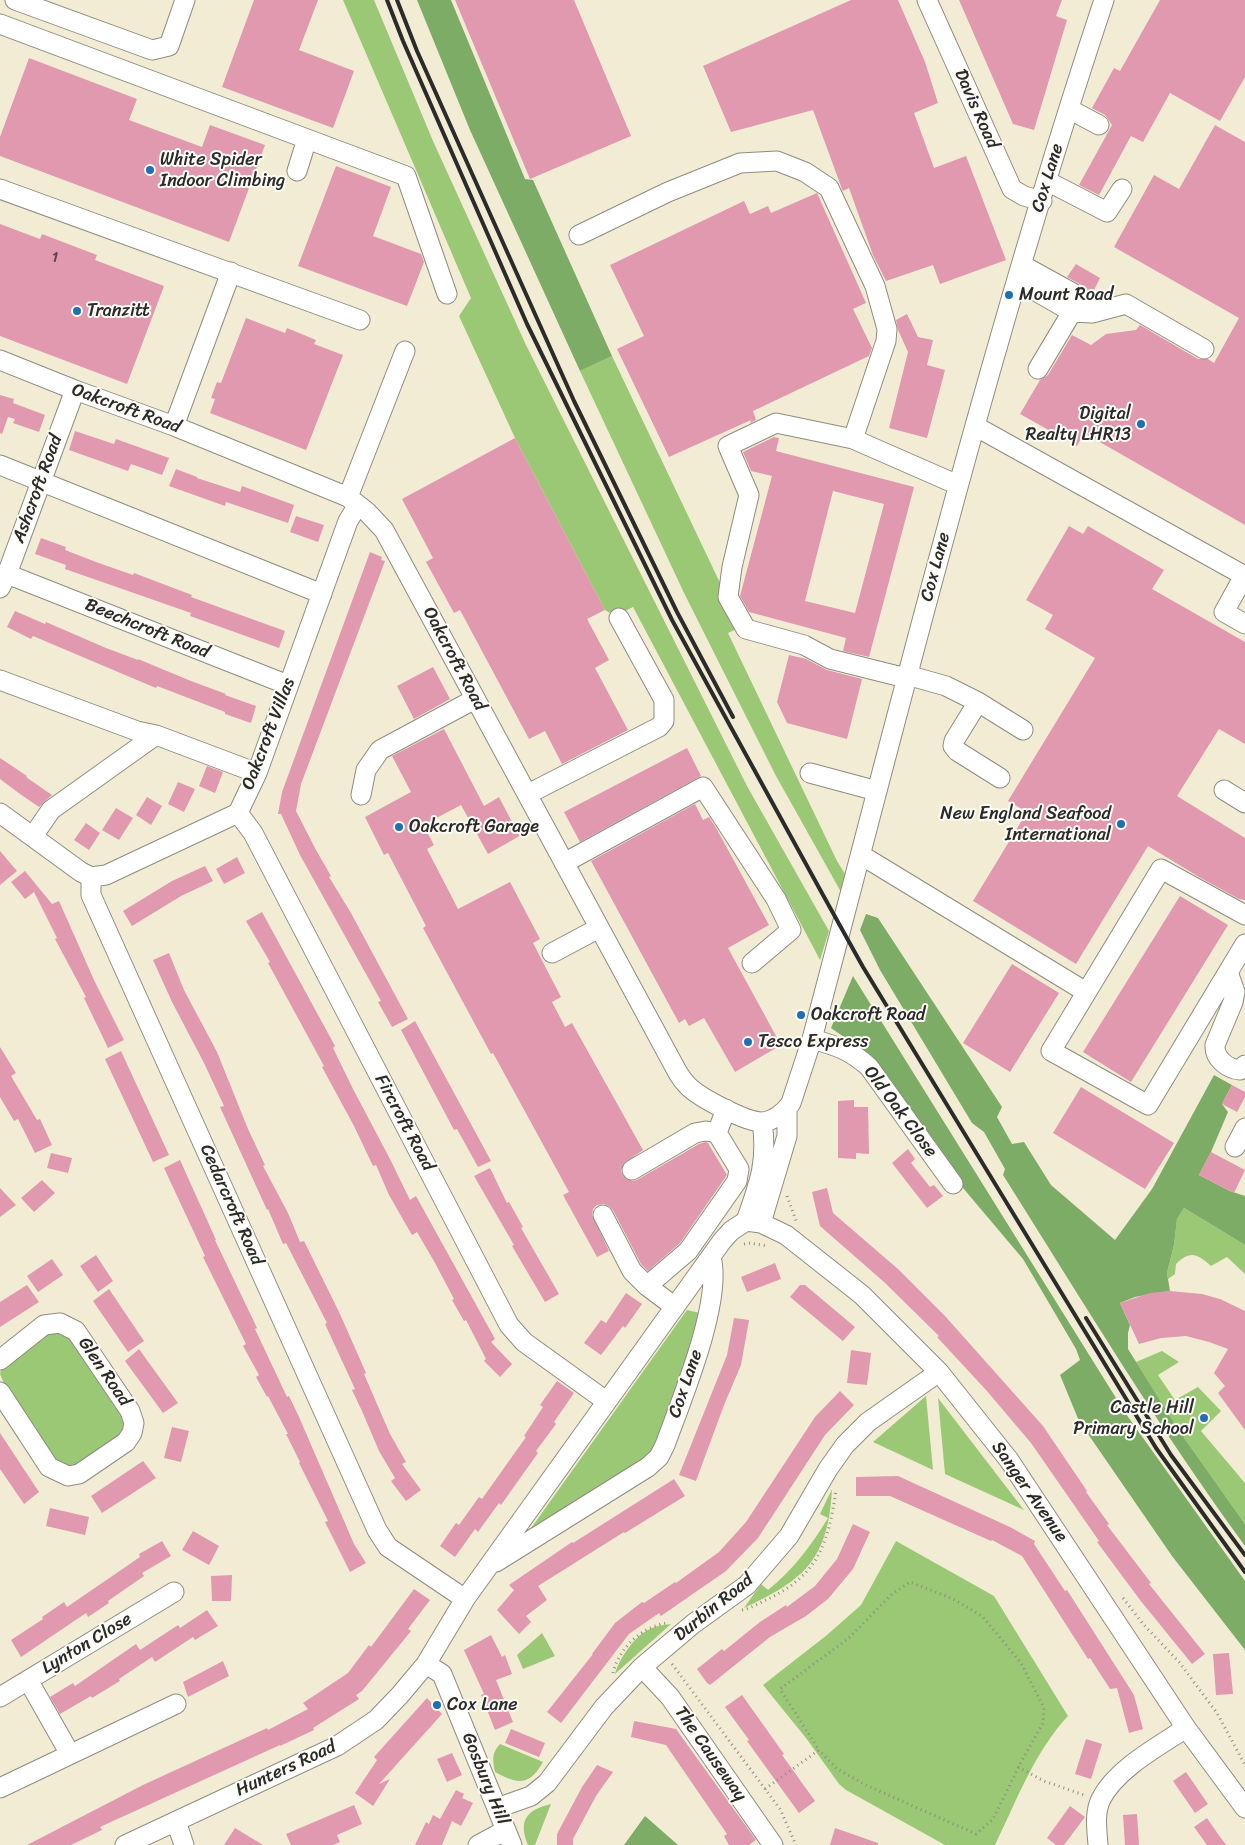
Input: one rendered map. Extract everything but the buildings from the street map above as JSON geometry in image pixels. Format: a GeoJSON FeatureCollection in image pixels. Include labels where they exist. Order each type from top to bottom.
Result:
{"type":"FeatureCollection","features":[{"type":"Feature","properties":{"kind":"street"},"geometry":{"type":"LineString","coordinates":[[15,0],[152,50],[169,46],[185,0]]}},
{"type":"Feature","properties":{"kind":"street","name":"Davis Road"},"geometry":{"type":"LineString","coordinates":[[927,0],[1012,189],[1024,196],[1042,201]]}},
{"type":"Feature","properties":{"kind":"street","name":"Cox Lane"},"geometry":{"type":"LineString","coordinates":[[775,1116],[795,1096],[812,1039],[958,486],[1047,181],[1104,0]]}},
{"type":"Feature","properties":{"kind":"street"},"geometry":{"type":"LineString","coordinates":[[0,24],[406,176],[447,294]]}},
{"type":"Feature","properties":{"kind":"street"},"geometry":{"type":"LineString","coordinates":[[1069,109],[1098,125]]}},
{"type":"Feature","properties":{"kind":"street"},"geometry":{"type":"LineString","coordinates":[[297,171],[307,138]]}},
{"type":"Feature","properties":{"kind":"street"},"geometry":{"type":"LineString","coordinates":[[579,235],[668,192],[740,163],[777,161],[805,172],[829,188],[875,286],[887,329],[886,341],[880,361],[853,440]]}},
{"type":"Feature","properties":{"kind":"street"},"geometry":{"type":"LineString","coordinates":[[1047,181],[1107,212],[1122,189]]}},
{"type":"Feature","properties":{"kind":"street"},"geometry":{"type":"LineString","coordinates":[[0,190],[360,320]]}},
{"type":"Feature","properties":{"kind":"street"},"geometry":{"type":"LineString","coordinates":[[174,426],[231,272]]}},
{"type":"Feature","properties":{"kind":"street"},"geometry":{"type":"LineString","coordinates":[[1020,273],[1072,312],[1092,313],[1126,304],[1204,350]]}},
{"type":"Feature","properties":{"kind":"street"},"geometry":{"type":"LineString","coordinates":[[1020,273],[1080,297],[1092,313]]}},
{"type":"Feature","properties":{"kind":"street"},"geometry":{"type":"LineString","coordinates":[[1038,369],[1072,312]]}},
{"type":"Feature","properties":{"kind":"street","name":"Oakcroft Villas"},"geometry":{"type":"LineString","coordinates":[[91,877],[106,876],[238,813],[257,773],[322,594],[405,351]]}},
{"type":"Feature","properties":{"kind":"street","name":"Oakcroft Road"},"geometry":{"type":"LineString","coordinates":[[0,360],[174,426],[353,501],[384,530],[678,1074],[688,1086],[726,1109],[753,1120],[775,1116]]}},
{"type":"Feature","properties":{"kind":"street","name":"Ashcroft Road"},"geometry":{"type":"LineString","coordinates":[[3,581],[75,390]]}},
{"type":"Feature","properties":{"kind":"street"},"geometry":{"type":"LineString","coordinates":[[958,486],[853,440],[776,422],[728,446],[749,495],[732,567],[728,597],[746,629],[804,646],[830,659],[946,686],[978,702],[1023,730]]}},
{"type":"Feature","properties":{"kind":"street"},"geometry":{"type":"LineString","coordinates":[[975,426],[1245,576],[1224,612],[1245,624]]}},
{"type":"Feature","properties":{"kind":"street"},"geometry":{"type":"LineString","coordinates":[[0,465],[322,594]]}},
{"type":"Feature","properties":{"kind":"street","name":"Beechcroft Road"},"geometry":{"type":"LineString","coordinates":[[3,581],[288,685]]}},
{"type":"Feature","properties":{"kind":"street"},"geometry":{"type":"LineString","coordinates":[[528,794],[659,727],[664,721],[664,700],[619,618]]}},
{"type":"Feature","properties":{"kind":"street"},"geometry":{"type":"LineString","coordinates":[[0,680],[257,773]]}},
{"type":"Feature","properties":{"kind":"street"},"geometry":{"type":"LineString","coordinates":[[361,795],[366,770],[380,750],[475,698]]}},
{"type":"Feature","properties":{"kind":"street"},"geometry":{"type":"LineString","coordinates":[[978,702],[954,741],[953,746],[957,751],[1000,778]]}},
{"type":"Feature","properties":{"kind":"street"},"geometry":{"type":"LineString","coordinates":[[33,836],[51,810],[156,735]]}},
{"type":"Feature","properties":{"kind":"street"},"geometry":{"type":"LineString","coordinates":[[810,773],[877,791]]}},
{"type":"Feature","properties":{"kind":"street"},"geometry":{"type":"LineString","coordinates":[[564,862],[704,787],[776,900],[791,930],[752,963]]}},
{"type":"Feature","properties":{"kind":"street"},"geometry":{"type":"LineString","coordinates":[[1224,790],[1245,803]]}},
{"type":"Feature","properties":{"kind":"street"},"geometry":{"type":"LineString","coordinates":[[0,812],[81,872],[91,877]]}},
{"type":"Feature","properties":{"kind":"street","name":"Fircroft Road"},"geometry":{"type":"LineString","coordinates":[[238,813],[253,833],[509,1325],[524,1342],[606,1401]]}},
{"type":"Feature","properties":{"kind":"street"},"geometry":{"type":"LineString","coordinates":[[861,855],[1086,992]]}},
{"type":"Feature","properties":{"kind":"street"},"geometry":{"type":"LineString","coordinates":[[1245,914],[1161,869],[1052,1051],[1148,1105],[1245,944]]}},
{"type":"Feature","properties":{"kind":"street","name":"Cedarcroft Road"},"geometry":{"type":"LineString","coordinates":[[91,877],[91,894],[95,904],[377,1530],[388,1547],[465,1599]]}},
{"type":"Feature","properties":{"kind":"street"},"geometry":{"type":"LineString","coordinates":[[552,953],[599,928]]}},
{"type":"Feature","properties":{"kind":"street"},"geometry":{"type":"LineString","coordinates":[[1228,972],[1235,992],[1233,1002],[1215,1045],[1215,1051],[1222,1062],[1234,1070],[1240,1070],[1245,1066]]}},
{"type":"Feature","properties":{"kind":"street","name":"Old Oak Close"},"geometry":{"type":"LineString","coordinates":[[812,1039],[840,1047],[856,1056],[869,1068],[953,1184]]}},
{"type":"Feature","properties":{"kind":"street"},"geometry":{"type":"LineString","coordinates":[[717,1133],[726,1109]]}},
{"type":"Feature","properties":{"kind":"street"},"geometry":{"type":"LineString","coordinates":[[746,1225],[778,1147],[775,1116]]}},
{"type":"Feature","properties":{"kind":"street"},"geometry":{"type":"LineString","coordinates":[[1235,1147],[1245,1128]]}},
{"type":"Feature","properties":{"kind":"street"},"geometry":{"type":"LineString","coordinates":[[632,1170],[695,1133],[706,1131],[717,1133],[739,1169],[737,1181],[688,1252],[647,1286]]}},
{"type":"Feature","properties":{"kind":"street"},"geometry":{"type":"LineString","coordinates":[[746,1225],[770,1167]]}},
{"type":"Feature","properties":{"kind":"street"},"geometry":{"type":"LineString","coordinates":[[603,1215],[632,1271],[647,1286],[675,1307]]}},
{"type":"Feature","properties":{"kind":"street","name":"Cox Lane"},"geometry":{"type":"LineString","coordinates":[[426,1664],[465,1599],[713,1253],[746,1225]]}},
{"type":"Feature","properties":{"kind":"street","name":"Sanger Avenue"},"geometry":{"type":"LineString","coordinates":[[746,1225],[786,1235],[862,1295],[939,1372],[1009,1460],[1186,1728],[1245,1808]]}},
{"type":"Feature","properties":{"kind":"street","name":"Cox Lane"},"geometry":{"type":"LineString","coordinates":[[488,1567],[648,1467],[659,1457],[665,1445],[705,1328],[713,1284],[713,1253]]}},
{"type":"Feature","properties":{"kind":"street","name":"Glen Road"},"geometry":{"type":"LineString","coordinates":[[0,1360],[44,1325],[60,1323],[76,1331],[130,1411],[134,1423],[132,1434],[126,1442],[79,1474],[68,1476],[49,1467],[0,1392]]}},
{"type":"Feature","properties":{"kind":"street","name":"Durbin Road"},"geometry":{"type":"LineString","coordinates":[[496,1808],[531,1796],[547,1782],[604,1707],[642,1667],[693,1624],[747,1585],[789,1536],[828,1469],[845,1445],[868,1422],[939,1372]]}},
{"type":"Feature","properties":{"kind":"street","name":"Lynton Close"},"geometry":{"type":"LineString","coordinates":[[0,1697],[174,1592]]}},
{"type":"Feature","properties":{"kind":"street","name":"Gosbury Hill"},"geometry":{"type":"LineString","coordinates":[[426,1664],[442,1674],[509,1837]]}},
{"type":"Feature","properties":{"kind":"street","name":"Hunters Road"},"geometry":{"type":"LineString","coordinates":[[125,1845],[337,1746],[376,1720],[426,1664]]}},
{"type":"Feature","properties":{"kind":"street","name":"The Causeway"},"geometry":{"type":"LineString","coordinates":[[642,1667],[670,1697],[774,1845]]}},
{"type":"Feature","properties":{"kind":"street"},"geometry":{"type":"LineString","coordinates":[[28,1680],[70,1754]]}},
{"type":"Feature","properties":{"kind":"street"},"geometry":{"type":"LineString","coordinates":[[0,1788],[176,1704]]}},
{"type":"Feature","properties":{"kind":"street"},"geometry":{"type":"LineString","coordinates":[[1098,1845],[1096,1820],[1100,1800],[1111,1785],[1127,1769],[1186,1728]]}},
{"type":"Feature","properties":{"kind":"street"},"geometry":{"type":"LineString","coordinates":[[176,1821],[184,1845]]}},
{"type":"Feature","properties":{"kind":"street"},"geometry":{"type":"LineString","coordinates":[[478,1845],[509,1837]]}},
{"type":"Feature","properties":{"kind":"path"},"geometry":{"type":"LineString","coordinates":[[784,1188],[798,1226]]}},
{"type":"Feature","properties":{"kind":"path"},"geometry":{"type":"LineString","coordinates":[[713,1253],[750,1243],[775,1248]]}},
{"type":"Feature","properties":{"kind":"path"},"geometry":{"type":"LineString","coordinates":[[910,1582],[951,1598],[982,1616],[1021,1663],[1044,1708],[1043,1723],[993,1818],[976,1834],[868,1786],[838,1769],[819,1750],[780,1689],[849,1638],[892,1594],[910,1582]]}},
{"type":"Feature","properties":{"kind":"path"},"geometry":{"type":"LineString","coordinates":[[672,1663],[780,1810],[796,1845]]}},
{"type":"Feature","properties":{"kind":"path"},"geometry":{"type":"LineString","coordinates":[[764,1789],[819,1750]]}},
{"type":"Feature","properties":{"kind":"path"},"geometry":{"type":"LineString","coordinates":[[1018,1768],[1044,1781],[1100,1800]]}},
{"type":"Feature","properties":{"kind":"green space"},"geometry":{"type":"Polygon","coordinates":[[[343,0],[374,0],[433,141],[526,345],[747,786],[829,931],[820,960],[633,607],[615,616],[605,610],[515,438],[459,316],[471,298],[343,0]]]}},
{"type":"Feature","properties":{"kind":"green space"},"geometry":{"type":"Polygon","coordinates":[[[417,0],[451,0],[525,179],[533,180],[612,356],[580,371],[470,130],[417,0]]]}},
{"type":"Feature","properties":{"kind":"green space"},"geometry":{"type":"Polygon","coordinates":[[[612,356],[741,627],[728,633],[837,861],[845,874],[841,892],[776,776],[685,595],[580,371],[612,356]]]}},
{"type":"Feature","properties":{"kind":"green space"},"geometry":{"type":"Polygon","coordinates":[[[866,914],[878,918],[1002,1107],[997,1117],[1012,1144],[1024,1142],[1051,1185],[1115,1240],[1152,1189],[1214,1075],[1232,1085],[1222,1104],[1228,1112],[1199,1175],[1230,1191],[1245,1196],[1245,1245],[1184,1208],[1177,1219],[1174,1245],[1167,1273],[1170,1291],[1135,1297],[1120,1303],[1130,1325],[1128,1349],[1180,1432],[1245,1524],[1245,1546],[1121,1363],[1003,1175],[1005,1169],[984,1132],[972,1123],[880,970],[860,930],[866,914]]]}},
{"type":"Feature","properties":{"kind":"green space"},"geometry":{"type":"Polygon","coordinates":[[[853,976],[1126,1414],[1245,1581],[1245,1650],[1172,1556],[1079,1421],[1060,1375],[1080,1360],[1076,1349],[1023,1259],[963,1188],[864,1051],[831,1028],[853,976]]]}},
{"type":"Feature","properties":{"kind":"green space"},"geometry":{"type":"Polygon","coordinates":[[[1184,1208],[1245,1245],[1245,1274],[1227,1257],[1211,1266],[1198,1256],[1190,1255],[1176,1264],[1175,1274],[1168,1279],[1167,1273],[1174,1245],[1177,1219],[1184,1208]]]}},
{"type":"Feature","properties":{"kind":"green space"},"geometry":{"type":"Polygon","coordinates":[[[687,1310],[700,1313],[656,1451],[529,1531],[687,1310]]]}},
{"type":"Feature","properties":{"kind":"green space"},"geometry":{"type":"Polygon","coordinates":[[[54,1332],[69,1336],[126,1417],[123,1437],[81,1465],[63,1465],[54,1458],[6,1388],[0,1374],[2,1366],[44,1333],[54,1332]]]}},
{"type":"Feature","properties":{"kind":"green space"},"geometry":{"type":"Polygon","coordinates":[[[1162,1351],[1179,1362],[1158,1375],[1175,1400],[1198,1387],[1221,1411],[1201,1431],[1245,1483],[1245,1524],[1180,1432],[1136,1362],[1162,1351]]]}},
{"type":"Feature","properties":{"kind":"green space"},"geometry":{"type":"Polygon","coordinates":[[[926,1396],[933,1470],[873,1442],[926,1396]]]}},
{"type":"Feature","properties":{"kind":"green space"},"geometry":{"type":"Polygon","coordinates":[[[938,1398],[1024,1510],[945,1474],[938,1398]]]}},
{"type":"Feature","properties":{"kind":"green space"},"geometry":{"type":"Polygon","coordinates":[[[832,1489],[830,1513],[825,1533],[819,1550],[810,1564],[783,1587],[744,1608],[761,1584],[768,1590],[786,1574],[808,1548],[828,1518],[820,1514],[832,1489]]]}},
{"type":"Feature","properties":{"kind":"green space"},"geometry":{"type":"Polygon","coordinates":[[[896,1541],[994,1596],[1068,1716],[1056,1730],[1036,1761],[995,1845],[945,1845],[846,1790],[839,1784],[806,1738],[763,1685],[827,1635],[861,1605],[896,1541]]]}},
{"type":"Feature","properties":{"kind":"green space"},"geometry":{"type":"Polygon","coordinates":[[[671,1624],[615,1674],[632,1643],[643,1633],[659,1626],[671,1624]]]}},
{"type":"Feature","properties":{"kind":"green space"},"geometry":{"type":"Polygon","coordinates":[[[542,1633],[555,1656],[523,1669],[517,1655],[542,1633]]]}},
{"type":"Feature","properties":{"kind":"green space"},"geometry":{"type":"Polygon","coordinates":[[[500,1744],[543,1762],[533,1776],[522,1781],[510,1779],[495,1772],[494,1754],[500,1744]]]}},
{"type":"Feature","properties":{"kind":"green space"},"geometry":{"type":"Polygon","coordinates":[[[551,1804],[535,1845],[528,1845],[524,1829],[526,1818],[530,1813],[542,1806],[551,1804]]]}},
{"type":"Feature","properties":{"kind":"green space"},"geometry":{"type":"Polygon","coordinates":[[[645,1816],[678,1845],[624,1845],[645,1816]]]}},
{"type":"Feature","properties":{"kind":"railway"},"geometry":{"type":"LineString","coordinates":[[387,0],[403,41],[527,324],[672,620],[863,967],[1156,1448],[1245,1572]]}},
{"type":"Feature","properties":{"kind":"railway"},"geometry":{"type":"LineString","coordinates":[[397,0],[417,51],[574,401],[677,612],[733,717]]}},
{"type":"Feature","properties":{"kind":"railway"},"geometry":{"type":"LineString","coordinates":[[1086,1318],[1171,1455],[1245,1555]]}},
{"type":"Feature","properties":{"kind":"place","name":"White Spider Indoor Climbing"},"geometry":{"type":"Point","coordinates":[150,170]}},
{"type":"Feature","properties":{"kind":"place","name":"Mount Road"},"geometry":{"type":"Point","coordinates":[1009,295]}},
{"type":"Feature","properties":{"kind":"place","name":"Tranzitt"},"geometry":{"type":"Point","coordinates":[77,311]}},
{"type":"Feature","properties":{"kind":"place","name":"Digital Realty LHR13"},"geometry":{"type":"Point","coordinates":[1141,424]}},
{"type":"Feature","properties":{"kind":"place","name":"New England Seafood International"},"geometry":{"type":"Point","coordinates":[1121,824]}},
{"type":"Feature","properties":{"kind":"place","name":"Oakcroft Garage"},"geometry":{"type":"Point","coordinates":[399,827]}},
{"type":"Feature","properties":{"kind":"place","name":"Oakcroft Road"},"geometry":{"type":"Point","coordinates":[801,1015]}},
{"type":"Feature","properties":{"kind":"place","name":"Tesco Express"},"geometry":{"type":"Point","coordinates":[748,1042]}},
{"type":"Feature","properties":{"kind":"place","name":"Castle Hill Primary School"},"geometry":{"type":"Point","coordinates":[1204,1418]}},
{"type":"Feature","properties":{"kind":"place","name":"Cox Lane"},"geometry":{"type":"Point","coordinates":[437,1705]}}]}
